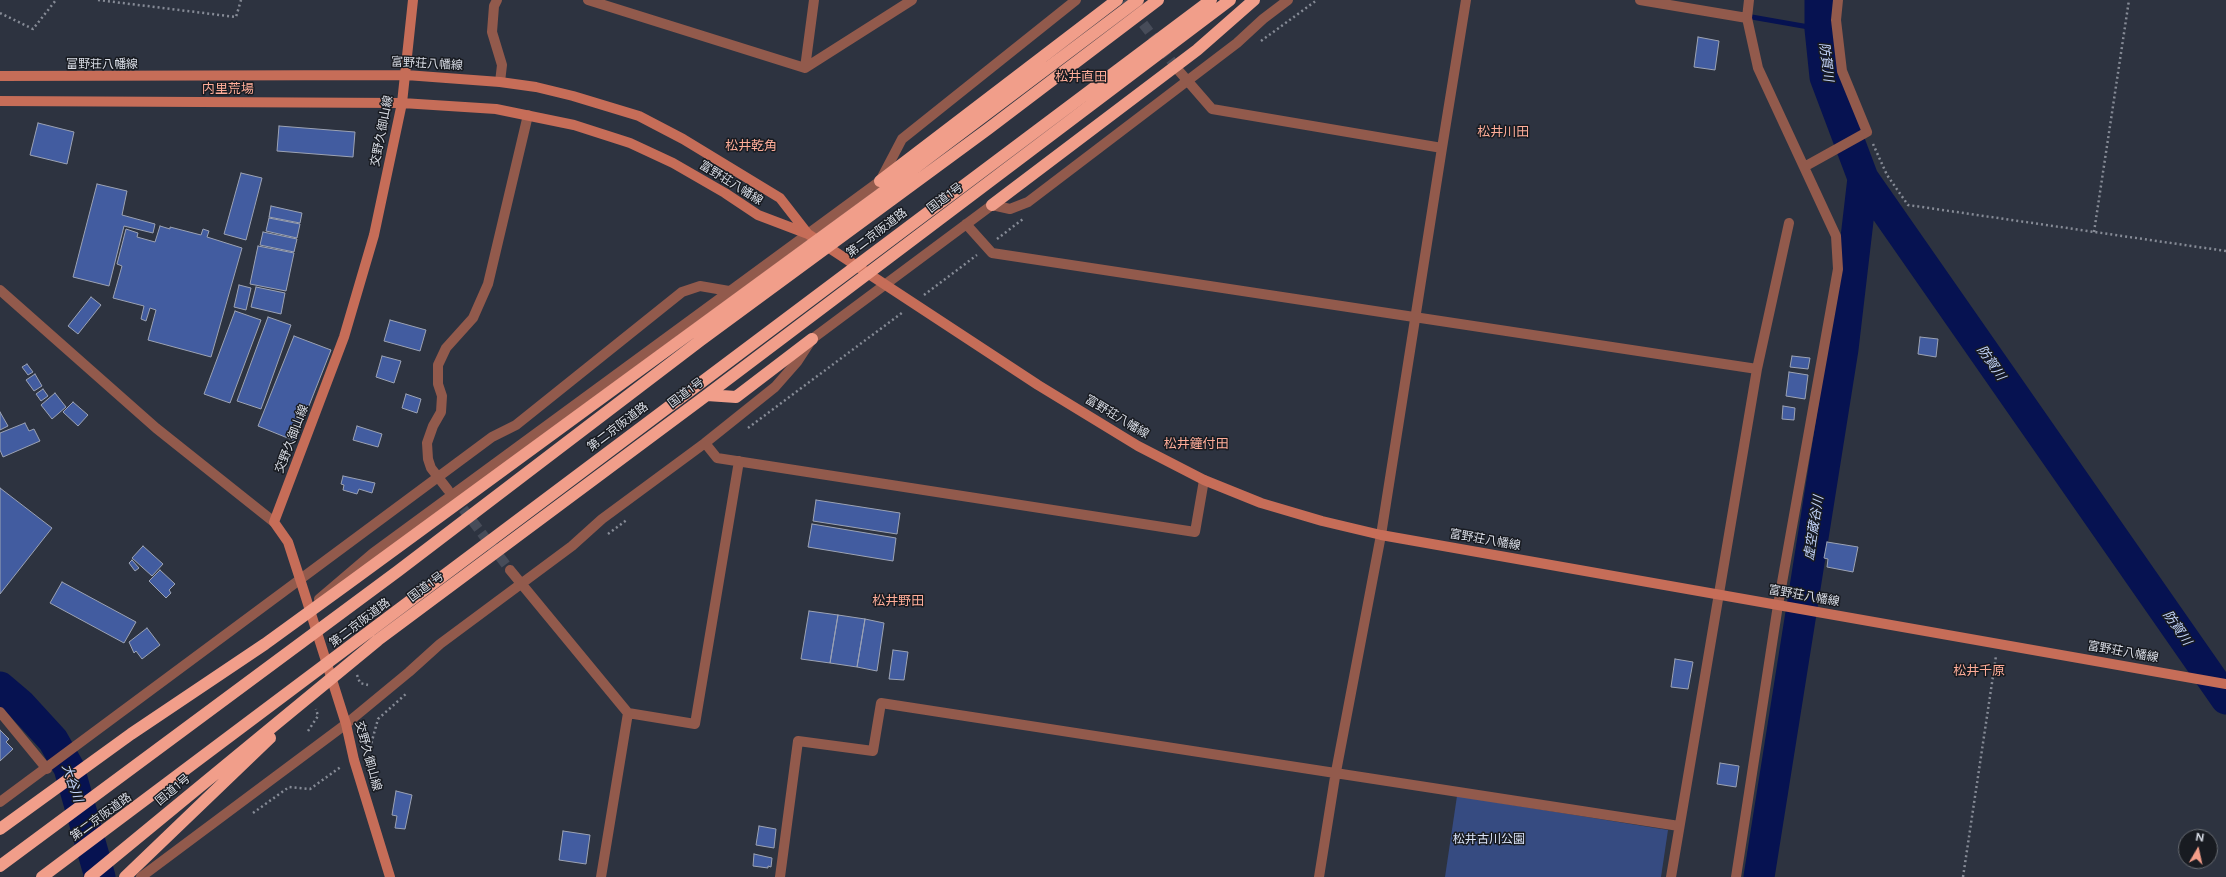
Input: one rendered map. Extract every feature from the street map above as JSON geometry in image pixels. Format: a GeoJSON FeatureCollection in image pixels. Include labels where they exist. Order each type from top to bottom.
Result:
{"type":"FeatureCollection","features":[{"type":"Feature","properties":{"kind":"highway"},"geometry":{"type":"LineString","coordinates":[[880,181],[1117,0]]}},
{"type":"Feature","properties":{"kind":"highway"},"geometry":{"type":"LineString","coordinates":[[0,829],[56,787],[265,644],[683,338],[1138,0]]}},
{"type":"Feature","properties":{"kind":"highway","name":"第二京阪道路"},"geometry":{"type":"LineString","coordinates":[[0,866],[398,571],[695,344],[988,129],[1158,0]]}},
{"type":"Feature","properties":{"kind":"highway","name":"第二京阪道路"},"geometry":{"type":"LineString","coordinates":[[42,877],[1211,0]]}},
{"type":"Feature","properties":{"kind":"highway","name":"国道1号"},"geometry":{"type":"LineString","coordinates":[[90,877],[378,640],[720,386],[1230,0]]}},
{"type":"Feature","properties":{"kind":"highway"},"geometry":{"type":"LineString","coordinates":[[992,205],[1197,50],[1254,0]]}},
{"type":"Feature","properties":{"kind":"highway"},"geometry":{"type":"LineString","coordinates":[[707,395],[736,397],[812,338]]}},
{"type":"Feature","properties":{"kind":"highway"},"geometry":{"type":"LineString","coordinates":[[125,877],[417,597]]}},
{"type":"Feature","properties":{"kind":"main road","name":"交野久御山線"},"geometry":{"type":"LineString","coordinates":[[390,877],[354,760],[346,724],[288,542],[274,522],[344,337],[374,235],[402,103],[413,0]]}},
{"type":"Feature","properties":{"kind":"main road","name":"富野荘八幡線"},"geometry":{"type":"LineString","coordinates":[[0,76],[406,75],[500,82],[536,87],[573,96],[639,116],[683,139],[780,198],[808,234]]}},
{"type":"Feature","properties":{"kind":"main road","name":"富野荘八幡線"},"geometry":{"type":"LineString","coordinates":[[0,101],[402,103],[496,109],[574,125],[630,143],[673,163],[725,193],[758,216],[808,234],[1038,385],[1138,446],[1204,480],[1261,503],[1381,535],[2226,684]]}},
{"type":"Feature","properties":{"kind":"street"},"geometry":{"type":"LineString","coordinates":[[497,0],[494,6],[492,32],[502,65],[500,82]]}},
{"type":"Feature","properties":{"kind":"street"},"geometry":{"type":"LineString","coordinates":[[588,0],[805,68],[912,0]]}},
{"type":"Feature","properties":{"kind":"street"},"geometry":{"type":"LineString","coordinates":[[805,68],[814,0]]}},
{"type":"Feature","properties":{"kind":"street"},"geometry":{"type":"LineString","coordinates":[[265,644],[373,553],[880,181],[902,139],[1076,0]]}},
{"type":"Feature","properties":{"kind":"street"},"geometry":{"type":"LineString","coordinates":[[141,877],[346,724],[409,672],[440,644],[572,546],[602,519],[705,443],[775,387],[797,362],[812,338],[992,205],[1010,209],[1028,202],[1237,43],[1262,19],[1288,0]]}},
{"type":"Feature","properties":{"kind":"street"},"geometry":{"type":"LineString","coordinates":[[1319,877],[1336,772],[1381,535],[1466,0]]}},
{"type":"Feature","properties":{"kind":"street"},"geometry":{"type":"LineString","coordinates":[[1640,0],[1747,18]]}},
{"type":"Feature","properties":{"kind":"street"},"geometry":{"type":"LineString","coordinates":[[1736,877],[1838,269],[1836,236],[1758,68],[1747,18],[1749,0]]}},
{"type":"Feature","properties":{"kind":"street"},"geometry":{"type":"LineString","coordinates":[[1804,167],[1868,132],[1842,71],[1836,20],[1838,0]]}},
{"type":"Feature","properties":{"kind":"street"},"geometry":{"type":"LineString","coordinates":[[1179,71],[1212,110],[1442,148]]}},
{"type":"Feature","properties":{"kind":"street"},"geometry":{"type":"LineString","coordinates":[[448,490],[439,476],[431,468],[428,459],[427,443],[433,426],[441,412],[442,396],[438,384],[438,364],[446,348],[473,318],[488,284],[528,115]]}},
{"type":"Feature","properties":{"kind":"street"},"geometry":{"type":"LineString","coordinates":[[966,224],[992,253],[1415,316],[1757,370]]}},
{"type":"Feature","properties":{"kind":"street"},"geometry":{"type":"LineString","coordinates":[[1670,877],[1757,370],[1789,224]]}},
{"type":"Feature","properties":{"kind":"street"},"geometry":{"type":"LineString","coordinates":[[0,802],[492,437],[516,425],[682,292],[700,286],[729,291]]}},
{"type":"Feature","properties":{"kind":"street"},"geometry":{"type":"LineString","coordinates":[[0,290],[156,428],[274,522]]}},
{"type":"Feature","properties":{"kind":"street"},"geometry":{"type":"LineString","coordinates":[[705,443],[717,458],[1195,532],[1204,480]]}},
{"type":"Feature","properties":{"kind":"street"},"geometry":{"type":"LineString","coordinates":[[510,570],[628,713],[695,724],[739,461]]}},
{"type":"Feature","properties":{"kind":"street"},"geometry":{"type":"LineString","coordinates":[[780,877],[798,741],[873,751],[881,703],[1679,826]]}},
{"type":"Feature","properties":{"kind":"street"},"geometry":{"type":"LineString","coordinates":[[0,712],[49,767]]}},
{"type":"Feature","properties":{"kind":"street"},"geometry":{"type":"LineString","coordinates":[[601,877],[628,713]]}},
{"type":"Feature","properties":{"kind":"path"},"geometry":{"type":"LineString","coordinates":[[0,13],[33,29],[56,0]]}},
{"type":"Feature","properties":{"kind":"path"},"geometry":{"type":"LineString","coordinates":[[98,0],[236,17],[241,0]]}},
{"type":"Feature","properties":{"kind":"path"},"geometry":{"type":"LineString","coordinates":[[1255,46],[1317,0]]}},
{"type":"Feature","properties":{"kind":"path"},"geometry":{"type":"LineString","coordinates":[[2094,232],[2129,0]]}},
{"type":"Feature","properties":{"kind":"path"},"geometry":{"type":"LineString","coordinates":[[1868,132],[1887,175],[1908,204],[2226,251]]}},
{"type":"Feature","properties":{"kind":"path"},"geometry":{"type":"LineString","coordinates":[[745,430],[1030,214]]}},
{"type":"Feature","properties":{"kind":"path"},"geometry":{"type":"LineString","coordinates":[[602,538],[633,515]]}},
{"type":"Feature","properties":{"kind":"path"},"geometry":{"type":"LineString","coordinates":[[1963,877],[1998,644]]}},
{"type":"Feature","properties":{"kind":"path"},"geometry":{"type":"LineString","coordinates":[[251,814],[289,787],[310,790],[334,770],[354,760],[370,748],[378,719],[408,692]]}},
{"type":"Feature","properties":{"kind":"green space","name":"松井古川公園"},"geometry":{"type":"Polygon","coordinates":[[[1457,796],[1668,830],[1661,877],[1445,877],[1457,796]]]}},
{"type":"Feature","properties":{"kind":"building"},"geometry":{"type":"Polygon","coordinates":[[[1698,37],[1719,41],[1715,70],[1694,67],[1698,37]]]}},
{"type":"Feature","properties":{"kind":"building"},"geometry":{"type":"Polygon","coordinates":[[[38,123],[74,132],[67,164],[30,155],[38,123]]]}},
{"type":"Feature","properties":{"kind":"building"},"geometry":{"type":"Polygon","coordinates":[[[279,126],[355,132],[353,157],[277,151],[279,126]]]}},
{"type":"Feature","properties":{"kind":"building"},"geometry":{"type":"Polygon","coordinates":[[[241,173],[262,178],[246,240],[224,234],[241,173]]]}},
{"type":"Feature","properties":{"kind":"building"},"geometry":{"type":"Polygon","coordinates":[[[97,184],[127,191],[122,215],[155,224],[153,233],[124,226],[109,286],[73,277],[97,184]]]}},
{"type":"Feature","properties":{"kind":"building"},"geometry":{"type":"Polygon","coordinates":[[[271,206],[302,213],[300,223],[269,217],[271,206]]]}},
{"type":"Feature","properties":{"kind":"building"},"geometry":{"type":"Polygon","coordinates":[[[269,218],[300,224],[297,238],[266,231],[269,218]]]}},
{"type":"Feature","properties":{"kind":"building"},"geometry":{"type":"Polygon","coordinates":[[[160,226],[201,235],[203,229],[209,231],[207,237],[242,248],[211,357],[148,340],[156,310],[150,308],[146,321],[141,319],[144,306],[113,298],[122,266],[117,264],[126,229],[138,233],[137,237],[155,242],[160,226]]]}},
{"type":"Feature","properties":{"kind":"building"},"geometry":{"type":"Polygon","coordinates":[[[263,232],[297,239],[294,252],[260,245],[263,232]]]}},
{"type":"Feature","properties":{"kind":"building"},"geometry":{"type":"Polygon","coordinates":[[[258,246],[294,253],[286,291],[250,284],[258,246]]]}},
{"type":"Feature","properties":{"kind":"building"},"geometry":{"type":"Polygon","coordinates":[[[239,285],[251,288],[246,310],[234,307],[239,285]]]}},
{"type":"Feature","properties":{"kind":"building"},"geometry":{"type":"Polygon","coordinates":[[[256,287],[285,293],[281,314],[251,307],[256,287]]]}},
{"type":"Feature","properties":{"kind":"building"},"geometry":{"type":"Polygon","coordinates":[[[91,297],[101,305],[78,334],[68,326],[91,297]]]}},
{"type":"Feature","properties":{"kind":"building"},"geometry":{"type":"Polygon","coordinates":[[[235,311],[261,320],[230,403],[204,394],[235,311]]]}},
{"type":"Feature","properties":{"kind":"building"},"geometry":{"type":"Polygon","coordinates":[[[268,317],[291,325],[261,409],[237,401],[268,317]]]}},
{"type":"Feature","properties":{"kind":"building"},"geometry":{"type":"Polygon","coordinates":[[[390,320],[426,330],[420,351],[384,341],[390,320]]]}},
{"type":"Feature","properties":{"kind":"building"},"geometry":{"type":"Polygon","coordinates":[[[294,336],[331,350],[295,441],[258,426],[294,336]]]}},
{"type":"Feature","properties":{"kind":"building"},"geometry":{"type":"Polygon","coordinates":[[[1920,337],[1938,339],[1936,357],[1918,354],[1920,337]]]}},
{"type":"Feature","properties":{"kind":"building"},"geometry":{"type":"Polygon","coordinates":[[[382,356],[401,361],[394,383],[376,377],[382,356]]]}},
{"type":"Feature","properties":{"kind":"building"},"geometry":{"type":"Polygon","coordinates":[[[1792,356],[1810,358],[1808,369],[1790,367],[1792,356]]]}},
{"type":"Feature","properties":{"kind":"building"},"geometry":{"type":"Polygon","coordinates":[[[27,364],[33,372],[28,375],[22,367],[27,364]]]}},
{"type":"Feature","properties":{"kind":"building"},"geometry":{"type":"Polygon","coordinates":[[[1789,372],[1808,375],[1805,399],[1786,396],[1789,372]]]}},
{"type":"Feature","properties":{"kind":"building"},"geometry":{"type":"Polygon","coordinates":[[[35,374],[42,386],[34,391],[26,380],[35,374]]]}},
{"type":"Feature","properties":{"kind":"building"},"geometry":{"type":"Polygon","coordinates":[[[43,389],[48,396],[41,401],[36,394],[43,389]]]}},
{"type":"Feature","properties":{"kind":"building"},"geometry":{"type":"Polygon","coordinates":[[[55,393],[66,407],[52,419],[41,405],[55,393]]]}},
{"type":"Feature","properties":{"kind":"building"},"geometry":{"type":"Polygon","coordinates":[[[406,394],[421,399],[417,413],[402,408],[406,394]]]}},
{"type":"Feature","properties":{"kind":"building"},"geometry":{"type":"Polygon","coordinates":[[[73,402],[88,415],[78,426],[63,412],[73,402]]]}},
{"type":"Feature","properties":{"kind":"building"},"geometry":{"type":"Polygon","coordinates":[[[1783,406],[1795,408],[1794,420],[1782,419],[1783,406]]]}},
{"type":"Feature","properties":{"kind":"building"},"geometry":{"type":"Polygon","coordinates":[[[0,412],[8,426],[0,430],[0,412]]]}},
{"type":"Feature","properties":{"kind":"building"},"geometry":{"type":"Polygon","coordinates":[[[25,423],[29,431],[34,429],[40,441],[3,457],[0,450],[0,433],[25,423]]]}},
{"type":"Feature","properties":{"kind":"building"},"geometry":{"type":"Polygon","coordinates":[[[357,426],[382,434],[378,447],[353,440],[357,426]]]}},
{"type":"Feature","properties":{"kind":"building"},"geometry":{"type":"Polygon","coordinates":[[[343,476],[375,483],[372,493],[359,489],[357,494],[343,490],[344,485],[341,484],[343,476]]]}},
{"type":"Feature","properties":{"kind":"building"},"geometry":{"type":"Polygon","coordinates":[[[0,488],[52,528],[0,594],[0,488]]]}},
{"type":"Feature","properties":{"kind":"building"},"geometry":{"type":"Polygon","coordinates":[[[816,500],[900,513],[897,534],[813,521],[816,500]]]}},
{"type":"Feature","properties":{"kind":"building"},"geometry":{"type":"Polygon","coordinates":[[[812,524],[896,538],[893,561],[808,547],[812,524]]]}},
{"type":"Feature","properties":{"kind":"building"},"geometry":{"type":"Polygon","coordinates":[[[1827,542],[1858,547],[1853,572],[1827,567],[1828,559],[1824,558],[1827,542]]]}},
{"type":"Feature","properties":{"kind":"building"},"geometry":{"type":"Polygon","coordinates":[[[143,546],[163,564],[152,576],[132,558],[143,546]]]}},
{"type":"Feature","properties":{"kind":"building"},"geometry":{"type":"Polygon","coordinates":[[[132,560],[139,568],[135,571],[129,563],[132,560]]]}},
{"type":"Feature","properties":{"kind":"building"},"geometry":{"type":"Polygon","coordinates":[[[160,570],[175,584],[169,590],[171,593],[166,598],[149,581],[160,570]]]}},
{"type":"Feature","properties":{"kind":"building"},"geometry":{"type":"Polygon","coordinates":[[[62,582],[136,622],[124,643],[50,603],[62,582]]]}},
{"type":"Feature","properties":{"kind":"building"},"geometry":{"type":"Polygon","coordinates":[[[809,611],[838,615],[830,663],[801,659],[809,611]]]}},
{"type":"Feature","properties":{"kind":"building"},"geometry":{"type":"Polygon","coordinates":[[[838,615],[865,619],[857,667],[830,663],[838,615]]]}},
{"type":"Feature","properties":{"kind":"building"},"geometry":{"type":"Polygon","coordinates":[[[865,619],[884,623],[877,671],[857,667],[865,619]]]}},
{"type":"Feature","properties":{"kind":"building"},"geometry":{"type":"Polygon","coordinates":[[[147,628],[160,645],[142,659],[136,651],[134,653],[129,642],[147,628]]]}},
{"type":"Feature","properties":{"kind":"building"},"geometry":{"type":"Polygon","coordinates":[[[893,650],[908,652],[904,680],[889,679],[893,650]]]}},
{"type":"Feature","properties":{"kind":"building"},"geometry":{"type":"Polygon","coordinates":[[[1675,659],[1693,662],[1688,689],[1671,687],[1675,659]]]}},
{"type":"Feature","properties":{"kind":"building"},"geometry":{"type":"Polygon","coordinates":[[[0,730],[9,739],[6,742],[13,749],[0,761],[0,730]]]}},
{"type":"Feature","properties":{"kind":"building"},"geometry":{"type":"Polygon","coordinates":[[[1720,763],[1739,766],[1736,787],[1717,784],[1720,763]]]}},
{"type":"Feature","properties":{"kind":"building"},"geometry":{"type":"Polygon","coordinates":[[[396,791],[412,795],[405,829],[395,828],[397,816],[392,815],[396,791]]]}},
{"type":"Feature","properties":{"kind":"building"},"geometry":{"type":"Polygon","coordinates":[[[759,826],[776,829],[774,848],[756,845],[759,826]]]}},
{"type":"Feature","properties":{"kind":"building"},"geometry":{"type":"Polygon","coordinates":[[[563,831],[590,835],[586,864],[559,860],[563,831]]]}},
{"type":"Feature","properties":{"kind":"building"},"geometry":{"type":"Polygon","coordinates":[[[754,854],[772,858],[771,867],[753,866],[754,854]]]}},
{"type":"Feature","properties":{"kind":"waterway","name":"防賀川"},"geometry":{"type":"LineString","coordinates":[[1820,0],[1820,29],[1825,77],[1863,178],[2226,699]]}},
{"type":"Feature","properties":{"kind":"waterway"},"geometry":{"type":"LineString","coordinates":[[1746,16],[1820,29]]}},
{"type":"Feature","properties":{"kind":"waterway","name":"虚空蔵谷川"},"geometry":{"type":"LineString","coordinates":[[1759,877],[1843,349],[1863,178]]}},
{"type":"Feature","properties":{"kind":"waterway","name":"大谷川"},"geometry":{"type":"LineString","coordinates":[[0,687],[20,704],[53,740],[69,768],[100,877]]}},
{"type":"Feature","properties":{"kind":"tunnel"},"geometry":{"type":"LineString","coordinates":[[1125,0],[1179,71]]}},
{"type":"Feature","properties":{"kind":"tunnel"},"geometry":{"type":"LineString","coordinates":[[454,497],[510,570]]}},
{"type":"Feature","properties":{"kind":"district","name":"松井直田"},"geometry":{"type":"Point","coordinates":[1081,77]}},
{"type":"Feature","properties":{"kind":"district","name":"内里荒場"},"geometry":{"type":"Point","coordinates":[228,89]}},
{"type":"Feature","properties":{"kind":"district","name":"松井川田"},"geometry":{"type":"Point","coordinates":[1503,132]}},
{"type":"Feature","properties":{"kind":"district","name":"松井乾角"},"geometry":{"type":"Point","coordinates":[751,146]}},
{"type":"Feature","properties":{"kind":"district","name":"松井鐘付田"},"geometry":{"type":"Point","coordinates":[1196,444]}},
{"type":"Feature","properties":{"kind":"district","name":"松井野田"},"geometry":{"type":"Point","coordinates":[898,601]}},
{"type":"Feature","properties":{"kind":"district","name":"松井千原"},"geometry":{"type":"Point","coordinates":[1979,671]}}]}
